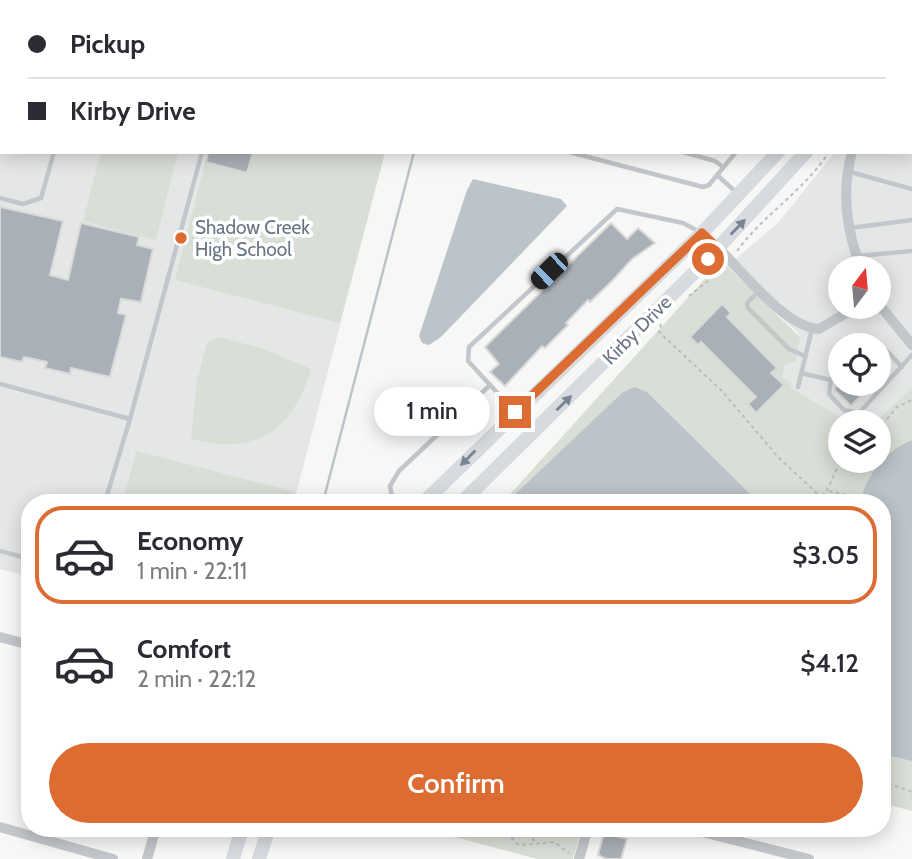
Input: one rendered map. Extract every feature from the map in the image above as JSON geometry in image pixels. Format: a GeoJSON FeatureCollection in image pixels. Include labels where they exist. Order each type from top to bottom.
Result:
{"type":"FeatureCollection","features":[{"type":"Feature","properties":{"kind":"main road","name":"Kirby Drive"},"geometry":{"type":"LineString","coordinates":[[432,494],[702,233],[776,154]]}},
{"type":"Feature","properties":{"kind":"main road","name":"Kirby Drive"},"geometry":{"type":"LineString","coordinates":[[470,494],[718,248],[805,154]]}},
{"type":"Feature","properties":{"kind":"main road"},"geometry":{"type":"LineString","coordinates":[[702,233],[718,248]]}},
{"type":"Feature","properties":{"kind":"main road"},"geometry":{"type":"LineString","coordinates":[[233,859],[239,837]]}},
{"type":"Feature","properties":{"kind":"main road"},"geometry":{"type":"LineString","coordinates":[[260,859],[266,837]]}},
{"type":"Feature","properties":{"kind":"street"},"geometry":{"type":"LineString","coordinates":[[851,154],[845,187],[849,229],[856,256]]}},
{"type":"Feature","properties":{"kind":"street"},"geometry":{"type":"LineString","coordinates":[[718,248],[787,316],[812,329],[827,326],[838,319]]}},
{"type":"Feature","properties":{"kind":"street"},"geometry":{"type":"LineString","coordinates":[[891,319],[912,345]]}},
{"type":"Feature","properties":{"kind":"street"},"geometry":{"type":"LineString","coordinates":[[0,637],[21,643]]}},
{"type":"Feature","properties":{"kind":"street"},"geometry":{"type":"LineString","coordinates":[[0,828],[21,834]]}},
{"type":"Feature","properties":{"kind":"street"},"geometry":{"type":"LineString","coordinates":[[33,837],[113,859]]}},
{"type":"Feature","properties":{"kind":"street"},"geometry":{"type":"LineString","coordinates":[[147,859],[153,837]]}},
{"type":"Feature","properties":{"kind":"street"},"geometry":{"type":"LineString","coordinates":[[580,858],[586,837]]}},
{"type":"Feature","properties":{"kind":"street"},"geometry":{"type":"LineString","coordinates":[[722,837],[809,859]]}},
{"type":"Feature","properties":{"kind":"lane"},"geometry":{"type":"LineString","coordinates":[[0,198],[23,204],[41,198],[53,154]]}},
{"type":"Feature","properties":{"kind":"lane"},"geometry":{"type":"LineString","coordinates":[[107,494],[201,154]]}},
{"type":"Feature","properties":{"kind":"lane"},"geometry":{"type":"LineString","coordinates":[[582,154],[703,187],[734,154]]}},
{"type":"Feature","properties":{"kind":"lane"},"geometry":{"type":"LineString","coordinates":[[691,154],[715,160],[723,167]]}},
{"type":"Feature","properties":{"kind":"lane"},"geometry":{"type":"LineString","coordinates":[[847,171],[912,189]]}},
{"type":"Feature","properties":{"kind":"lane"},"geometry":{"type":"LineString","coordinates":[[717,175],[739,195]]}},
{"type":"Feature","properties":{"kind":"lane"},"geometry":{"type":"LineString","coordinates":[[515,412],[468,361],[469,347],[609,213],[626,209],[683,223],[702,233]]}},
{"type":"Feature","properties":{"kind":"lane"},"geometry":{"type":"LineString","coordinates":[[849,229],[912,220]]}},
{"type":"Feature","properties":{"kind":"lane"},"geometry":{"type":"LineString","coordinates":[[865,256],[912,251]]}},
{"type":"Feature","properties":{"kind":"lane"},"geometry":{"type":"LineString","coordinates":[[761,290],[747,303],[748,308],[789,349],[805,356]]}},
{"type":"Feature","properties":{"kind":"lane"},"geometry":{"type":"LineString","coordinates":[[798,387],[812,329]]}},
{"type":"Feature","properties":{"kind":"lane"},"geometry":{"type":"LineString","coordinates":[[891,355],[902,367]]}},
{"type":"Feature","properties":{"kind":"lane"},"geometry":{"type":"LineString","coordinates":[[891,379],[912,355]]}},
{"type":"Feature","properties":{"kind":"lane"},"geometry":{"type":"LineString","coordinates":[[802,373],[828,379]]}},
{"type":"Feature","properties":{"kind":"lane"},"geometry":{"type":"LineString","coordinates":[[0,384],[130,419]]}},
{"type":"Feature","properties":{"kind":"lane"},"geometry":{"type":"LineString","coordinates":[[392,494],[390,486],[399,471],[490,385]]}},
{"type":"Feature","properties":{"kind":"lane"},"geometry":{"type":"LineString","coordinates":[[830,396],[844,410],[859,413],[875,396]]}},
{"type":"Feature","properties":{"kind":"lane"},"geometry":{"type":"LineString","coordinates":[[0,551],[21,557]]}},
{"type":"Feature","properties":{"kind":"path"},"geometry":{"type":"LineString","coordinates":[[686,298],[730,259],[752,230],[807,180],[827,154]]}},
{"type":"Feature","properties":{"kind":"path"},"geometry":{"type":"LineString","coordinates":[[664,316],[659,332],[721,390],[779,458],[818,494]]}},
{"type":"Feature","properties":{"kind":"path"},"geometry":{"type":"LineString","coordinates":[[891,414],[897,407],[912,400]]}},
{"type":"Feature","properties":{"kind":"path"},"geometry":{"type":"LineString","coordinates":[[824,494],[834,473]]}},
{"type":"Feature","properties":{"kind":"path"},"geometry":{"type":"LineString","coordinates":[[828,491],[842,494]]}},
{"type":"Feature","properties":{"kind":"path"},"geometry":{"type":"LineString","coordinates":[[891,784],[912,792]]}},
{"type":"Feature","properties":{"kind":"path"},"geometry":{"type":"LineString","coordinates":[[510,838],[519,837]]}},
{"type":"Feature","properties":{"kind":"path"},"geometry":{"type":"LineString","coordinates":[[529,837],[538,844]]}},
{"type":"Feature","properties":{"kind":"path"},"geometry":{"type":"LineString","coordinates":[[510,838],[519,845],[554,842],[580,858]]}},
{"type":"Feature","properties":{"kind":"shaded area","name":"Shadow Creek High School"},"geometry":{"type":"Polygon","coordinates":[[[0,154],[384,154],[296,494],[21,494],[21,575],[0,569],[0,154]]]}},
{"type":"Feature","properties":{"kind":"shaded area"},"geometry":{"type":"Polygon","coordinates":[[[100,154],[178,154],[156,240],[83,221],[100,154]]]}},
{"type":"Feature","properties":{"kind":"shaded area"},"geometry":{"type":"Polygon","coordinates":[[[207,154],[384,154],[340,323],[175,280],[207,154]]]}},
{"type":"Feature","properties":{"kind":"shaded area"},"geometry":{"type":"Polygon","coordinates":[[[833,154],[912,154],[912,387],[888,410],[828,410],[790,388],[782,378],[785,365],[796,361],[799,334],[726,267],[778,223],[833,154]]]}},
{"type":"Feature","properties":{"kind":"shaded area"},"geometry":{"type":"Polygon","coordinates":[[[473,179],[561,199],[567,206],[441,337],[429,345],[422,343],[419,336],[473,179]]]}},
{"type":"Feature","properties":{"kind":"shaded area"},"geometry":{"type":"Polygon","coordinates":[[[721,261],[800,337],[796,361],[785,365],[782,378],[791,382],[791,388],[829,410],[828,473],[891,473],[891,410],[888,410],[912,387],[912,811],[891,805],[891,494],[510,494],[721,261]]]}},
{"type":"Feature","properties":{"kind":"shaded area"},"geometry":{"type":"Polygon","coordinates":[[[219,337],[261,348],[311,369],[294,408],[282,423],[268,434],[252,441],[234,444],[191,439],[197,381],[207,343],[219,337]]]}},
{"type":"Feature","properties":{"kind":"shaded area"},"geometry":{"type":"Polygon","coordinates":[[[634,387],[647,392],[750,494],[515,494],[622,393],[634,387]]]}},
{"type":"Feature","properties":{"kind":"shaded area"},"geometry":{"type":"Polygon","coordinates":[[[912,440],[912,761],[891,756],[891,494],[863,494],[873,473],[891,473],[891,453],[912,440]]]}},
{"type":"Feature","properties":{"kind":"shaded area"},"geometry":{"type":"Polygon","coordinates":[[[136,451],[295,492],[295,494],[125,494],[136,451]]]}},
{"type":"Feature","properties":{"kind":"shaded area"},"geometry":{"type":"Polygon","coordinates":[[[455,837],[579,837],[573,859],[537,859],[455,837]]]}},
{"type":"Feature","properties":{"kind":"building"},"geometry":{"type":"Polygon","coordinates":[[[208,154],[252,154],[247,173],[206,162],[208,154]]]}},
{"type":"Feature","properties":{"kind":"building"},"geometry":{"type":"Polygon","coordinates":[[[0,207],[63,221],[50,275],[68,280],[81,223],[139,237],[137,245],[153,249],[141,302],[121,299],[118,313],[126,315],[110,377],[71,368],[70,374],[45,368],[47,362],[24,357],[22,362],[0,357],[0,207]]]}},
{"type":"Feature","properties":{"kind":"building"},"geometry":{"type":"Polygon","coordinates":[[[611,223],[627,239],[638,228],[655,243],[632,259],[590,302],[588,300],[566,323],[568,325],[545,348],[542,346],[505,386],[490,372],[499,364],[485,347],[611,223]]]}},
{"type":"Feature","properties":{"kind":"building"},"geometry":{"type":"Polygon","coordinates":[[[722,304],[731,313],[727,317],[777,368],[771,373],[784,385],[756,413],[748,404],[756,397],[701,342],[698,345],[690,337],[722,304]]]}},
{"type":"Feature","properties":{"kind":"building"},"geometry":{"type":"Polygon","coordinates":[[[841,396],[860,396],[851,406],[841,396]]]}},
{"type":"Feature","properties":{"kind":"building"},"geometry":{"type":"Polygon","coordinates":[[[603,837],[627,839],[621,859],[606,859],[598,855],[603,837]]]}},
{"type":"Feature","properties":{"kind":"waterway"},"geometry":{"type":"LineString","coordinates":[[325,494],[413,154]]}},
{"type":"Feature","properties":{"kind":"place","name":"Shadow Creek High School"},"geometry":{"type":"Point","coordinates":[181,238]}},
{"type":"Feature","properties":{"kind":"route"},"geometry":{"type":"LineString","coordinates":[[515,412],[702,233],[718,248],[708,259]]}}]}
